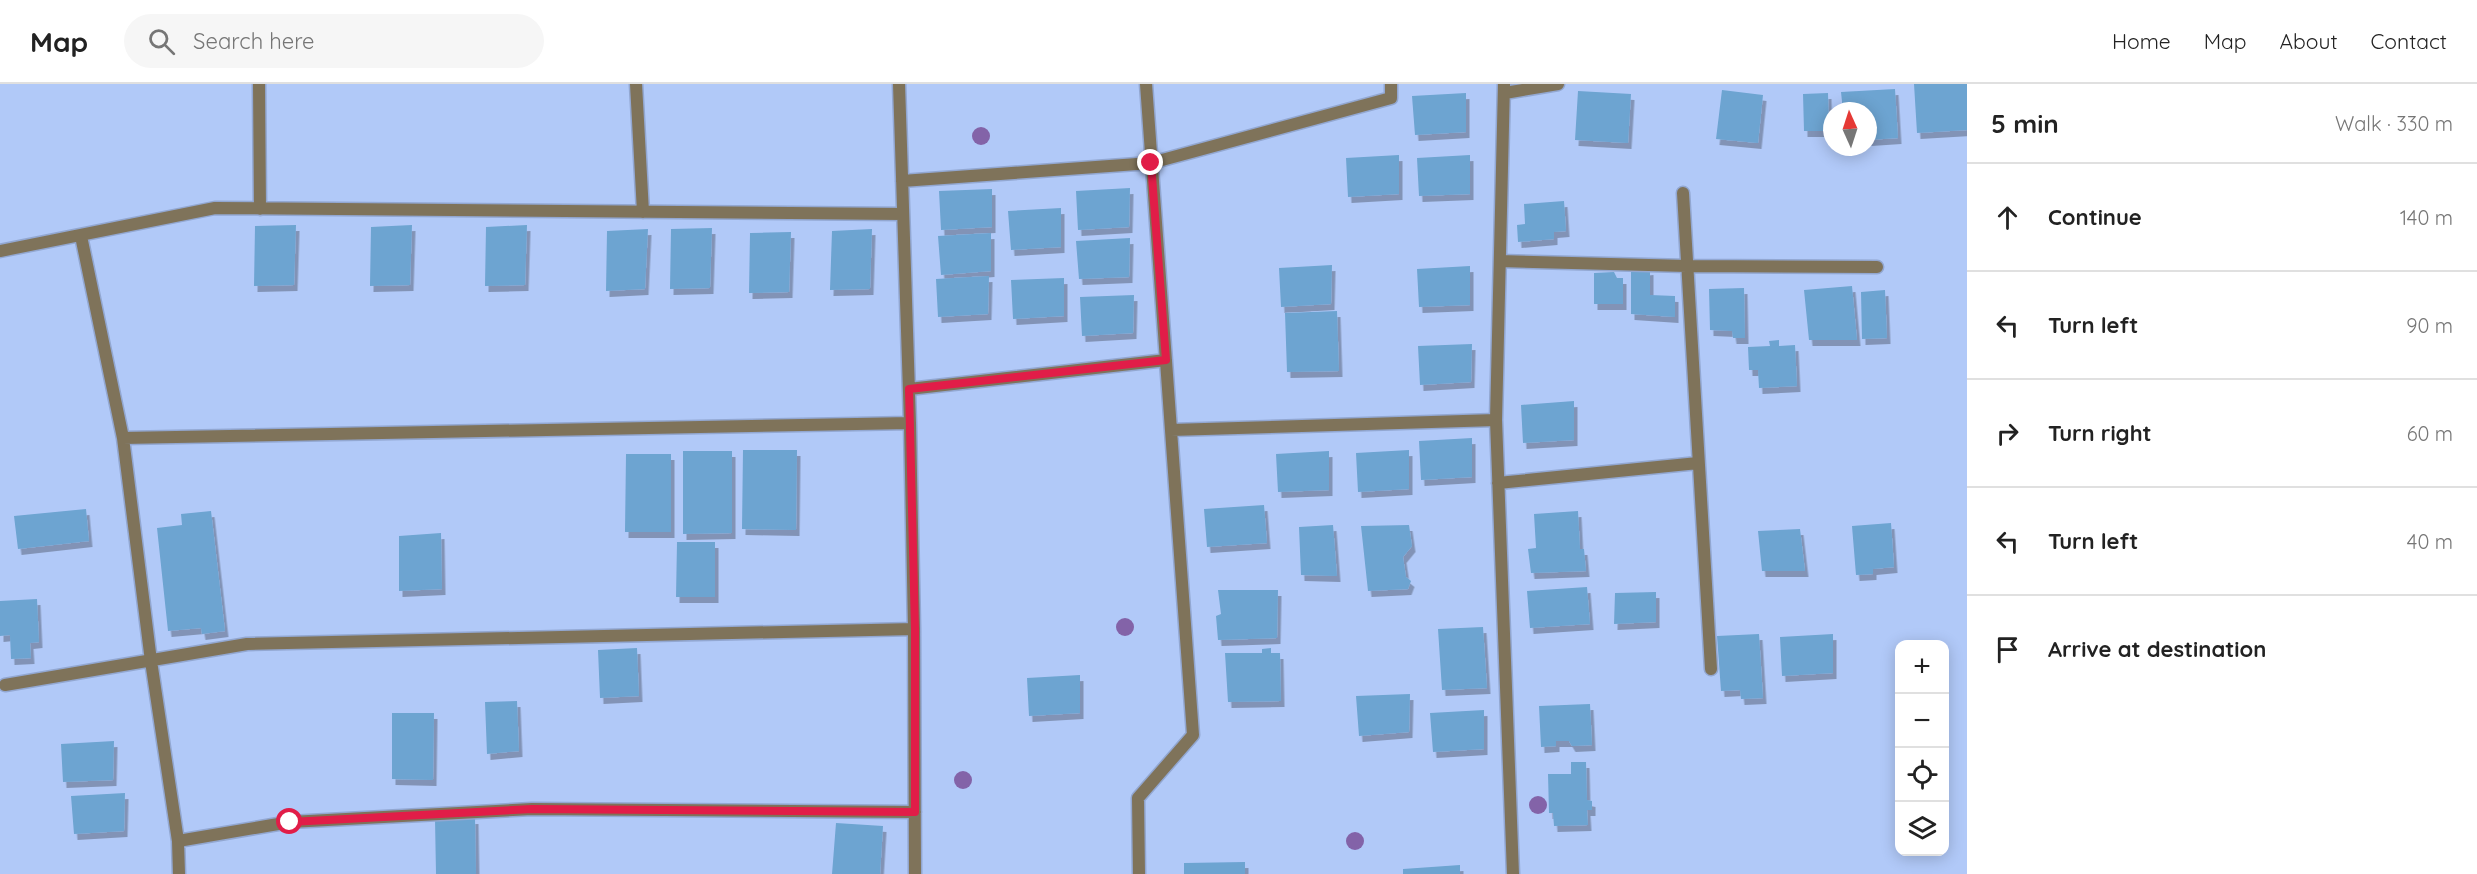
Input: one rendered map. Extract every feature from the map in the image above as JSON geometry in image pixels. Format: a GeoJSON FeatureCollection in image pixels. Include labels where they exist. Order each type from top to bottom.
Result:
{"type":"FeatureCollection","features":[{"type":"Feature","properties":{"kind":"street"},"geometry":{"type":"LineString","coordinates":[[259,84],[260,209]]}},
{"type":"Feature","properties":{"kind":"street"},"geometry":{"type":"LineString","coordinates":[[636,84],[643,212]]}},
{"type":"Feature","properties":{"kind":"street"},"geometry":{"type":"LineString","coordinates":[[899,84],[915,629],[915,874]]}},
{"type":"Feature","properties":{"kind":"street"},"geometry":{"type":"LineString","coordinates":[[1139,874],[1138,798],[1193,735],[1146,84]]}},
{"type":"Feature","properties":{"kind":"street"},"geometry":{"type":"LineString","coordinates":[[902,181],[1151,163],[1391,98],[1391,84]]}},
{"type":"Feature","properties":{"kind":"street"},"geometry":{"type":"LineString","coordinates":[[1513,874],[1496,420],[1504,88],[1558,84]]}},
{"type":"Feature","properties":{"kind":"street"},"geometry":{"type":"LineString","coordinates":[[1683,193],[1711,669]]}},
{"type":"Feature","properties":{"kind":"street"},"geometry":{"type":"LineString","coordinates":[[0,251],[215,208],[903,214]]}},
{"type":"Feature","properties":{"kind":"street"},"geometry":{"type":"LineString","coordinates":[[81,236],[123,438],[178,841],[179,874]]}},
{"type":"Feature","properties":{"kind":"street"},"geometry":{"type":"LineString","coordinates":[[1500,261],[1687,266],[1877,267]]}},
{"type":"Feature","properties":{"kind":"street"},"geometry":{"type":"LineString","coordinates":[[909,389],[1166,360]]}},
{"type":"Feature","properties":{"kind":"street"},"geometry":{"type":"LineString","coordinates":[[1171,430],[1496,420]]}},
{"type":"Feature","properties":{"kind":"street"},"geometry":{"type":"LineString","coordinates":[[123,438],[910,423]]}},
{"type":"Feature","properties":{"kind":"street"},"geometry":{"type":"LineString","coordinates":[[1498,483],[1698,463]]}},
{"type":"Feature","properties":{"kind":"street"},"geometry":{"type":"LineString","coordinates":[[4,685],[247,644],[915,629]]}},
{"type":"Feature","properties":{"kind":"street"},"geometry":{"type":"LineString","coordinates":[[178,841],[290,822],[532,809],[915,812]]}},
{"type":"Feature","properties":{"kind":"building"},"geometry":{"type":"Polygon","coordinates":[[[1914,84],[1967,84],[1967,130],[1917,133],[1914,84]]]}},
{"type":"Feature","properties":{"kind":"building"},"geometry":{"type":"Polygon","coordinates":[[[1895,89],[1898,138],[1877,139],[1877,102],[1842,102],[1841,92],[1895,89]]]}},
{"type":"Feature","properties":{"kind":"building"},"geometry":{"type":"Polygon","coordinates":[[[1722,90],[1763,95],[1758,143],[1716,139],[1722,90]]]}},
{"type":"Feature","properties":{"kind":"building"},"geometry":{"type":"Polygon","coordinates":[[[1578,91],[1631,94],[1628,143],[1575,140],[1578,91]]]}},
{"type":"Feature","properties":{"kind":"building"},"geometry":{"type":"Polygon","coordinates":[[[1466,93],[1466,132],[1415,135],[1412,96],[1466,93]]]}},
{"type":"Feature","properties":{"kind":"building"},"geometry":{"type":"Polygon","coordinates":[[[1828,93],[1828,102],[1823,102],[1823,131],[1804,131],[1803,94],[1828,93]]]}},
{"type":"Feature","properties":{"kind":"building"},"geometry":{"type":"Polygon","coordinates":[[[1399,155],[1399,194],[1348,197],[1346,158],[1399,155]]]}},
{"type":"Feature","properties":{"kind":"building"},"geometry":{"type":"Polygon","coordinates":[[[1470,155],[1470,194],[1419,196],[1417,158],[1470,155]]]}},
{"type":"Feature","properties":{"kind":"building"},"geometry":{"type":"Polygon","coordinates":[[[1130,188],[1129,227],[1078,230],[1076,191],[1130,188]]]}},
{"type":"Feature","properties":{"kind":"building"},"geometry":{"type":"Polygon","coordinates":[[[992,189],[992,227],[941,230],[939,191],[992,189]]]}},
{"type":"Feature","properties":{"kind":"building"},"geometry":{"type":"Polygon","coordinates":[[[1564,201],[1566,231],[1554,232],[1554,239],[1518,242],[1517,225],[1525,224],[1524,204],[1564,201]]]}},
{"type":"Feature","properties":{"kind":"building"},"geometry":{"type":"Polygon","coordinates":[[[1061,208],[1061,247],[1011,250],[1008,211],[1061,208]]]}},
{"type":"Feature","properties":{"kind":"building"},"geometry":{"type":"Polygon","coordinates":[[[296,225],[294,285],[254,286],[255,226],[296,225]]]}},
{"type":"Feature","properties":{"kind":"building"},"geometry":{"type":"Polygon","coordinates":[[[412,225],[410,285],[370,286],[371,227],[412,225]]]}},
{"type":"Feature","properties":{"kind":"building"},"geometry":{"type":"Polygon","coordinates":[[[527,225],[525,285],[485,286],[486,227],[527,225]]]}},
{"type":"Feature","properties":{"kind":"building"},"geometry":{"type":"Polygon","coordinates":[[[712,228],[710,288],[670,289],[671,229],[712,228]]]}},
{"type":"Feature","properties":{"kind":"building"},"geometry":{"type":"Polygon","coordinates":[[[648,229],[645,289],[606,291],[607,231],[648,229]]]}},
{"type":"Feature","properties":{"kind":"building"},"geometry":{"type":"Polygon","coordinates":[[[872,229],[870,289],[830,290],[832,231],[872,229]]]}},
{"type":"Feature","properties":{"kind":"building"},"geometry":{"type":"Polygon","coordinates":[[[791,232],[789,292],[749,293],[750,233],[791,232]]]}},
{"type":"Feature","properties":{"kind":"building"},"geometry":{"type":"Polygon","coordinates":[[[991,233],[991,271],[941,275],[938,236],[991,233]]]}},
{"type":"Feature","properties":{"kind":"building"},"geometry":{"type":"Polygon","coordinates":[[[1130,238],[1129,277],[1079,279],[1076,241],[1130,238]]]}},
{"type":"Feature","properties":{"kind":"building"},"geometry":{"type":"Polygon","coordinates":[[[1332,265],[1331,304],[1281,307],[1279,268],[1332,265]]]}},
{"type":"Feature","properties":{"kind":"building"},"geometry":{"type":"Polygon","coordinates":[[[1470,266],[1470,305],[1419,307],[1417,269],[1470,266]]]}},
{"type":"Feature","properties":{"kind":"building"},"geometry":{"type":"Polygon","coordinates":[[[1650,269],[1650,295],[1675,296],[1675,317],[1631,314],[1631,271],[1650,269]]]}},
{"type":"Feature","properties":{"kind":"building"},"geometry":{"type":"Polygon","coordinates":[[[1614,272],[1617,278],[1623,278],[1623,304],[1594,304],[1594,273],[1614,272]]]}},
{"type":"Feature","properties":{"kind":"building"},"geometry":{"type":"Polygon","coordinates":[[[989,276],[988,314],[938,317],[936,279],[989,276]]]}},
{"type":"Feature","properties":{"kind":"building"},"geometry":{"type":"Polygon","coordinates":[[[1064,278],[1064,316],[1013,319],[1011,280],[1064,278]]]}},
{"type":"Feature","properties":{"kind":"building"},"geometry":{"type":"Polygon","coordinates":[[[1852,286],[1857,340],[1809,340],[1804,290],[1852,286]]]}},
{"type":"Feature","properties":{"kind":"building"},"geometry":{"type":"Polygon","coordinates":[[[1744,288],[1745,338],[1733,338],[1732,331],[1710,330],[1709,289],[1744,288]]]}},
{"type":"Feature","properties":{"kind":"building"},"geometry":{"type":"Polygon","coordinates":[[[1885,290],[1887,338],[1862,339],[1861,292],[1885,290]]]}},
{"type":"Feature","properties":{"kind":"building"},"geometry":{"type":"Polygon","coordinates":[[[1134,295],[1133,333],[1082,336],[1080,297],[1134,295]]]}},
{"type":"Feature","properties":{"kind":"building"},"geometry":{"type":"Polygon","coordinates":[[[1337,311],[1339,371],[1287,372],[1285,313],[1337,311]]]}},
{"type":"Feature","properties":{"kind":"building"},"geometry":{"type":"Polygon","coordinates":[[[1779,340],[1779,346],[1795,345],[1797,386],[1759,388],[1758,370],[1749,370],[1748,347],[1770,346],[1769,341],[1779,340]]]}},
{"type":"Feature","properties":{"kind":"building"},"geometry":{"type":"Polygon","coordinates":[[[1472,344],[1471,382],[1420,385],[1418,346],[1472,344]]]}},
{"type":"Feature","properties":{"kind":"building"},"geometry":{"type":"Polygon","coordinates":[[[1574,401],[1574,440],[1523,443],[1521,405],[1574,401]]]}},
{"type":"Feature","properties":{"kind":"building"},"geometry":{"type":"Polygon","coordinates":[[[1472,438],[1472,477],[1421,480],[1419,441],[1472,438]]]}},
{"type":"Feature","properties":{"kind":"building"},"geometry":{"type":"Polygon","coordinates":[[[743,450],[797,450],[796,530],[742,529],[743,450]]]}},
{"type":"Feature","properties":{"kind":"building"},"geometry":{"type":"Polygon","coordinates":[[[1409,450],[1409,489],[1358,492],[1356,453],[1409,450]]]}},
{"type":"Feature","properties":{"kind":"building"},"geometry":{"type":"Polygon","coordinates":[[[683,451],[732,451],[732,533],[683,534],[683,451]]]}},
{"type":"Feature","properties":{"kind":"building"},"geometry":{"type":"Polygon","coordinates":[[[1329,451],[1329,490],[1278,492],[1276,454],[1329,451]]]}},
{"type":"Feature","properties":{"kind":"building"},"geometry":{"type":"Polygon","coordinates":[[[626,454],[671,454],[671,532],[625,532],[626,454]]]}},
{"type":"Feature","properties":{"kind":"building"},"geometry":{"type":"Polygon","coordinates":[[[1264,505],[1267,543],[1207,547],[1204,509],[1264,505]]]}},
{"type":"Feature","properties":{"kind":"building"},"geometry":{"type":"Polygon","coordinates":[[[86,509],[89,541],[18,549],[14,516],[86,509]]]}},
{"type":"Feature","properties":{"kind":"building"},"geometry":{"type":"Polygon","coordinates":[[[211,511],[225,631],[202,634],[201,628],[168,631],[157,528],[182,525],[181,514],[211,511]]]}},
{"type":"Feature","properties":{"kind":"building"},"geometry":{"type":"Polygon","coordinates":[[[1578,511],[1580,549],[1584,549],[1586,571],[1531,573],[1528,549],[1536,548],[1534,514],[1578,511]]]}},
{"type":"Feature","properties":{"kind":"building"},"geometry":{"type":"Polygon","coordinates":[[[1891,523],[1894,567],[1873,569],[1873,574],[1856,575],[1852,526],[1891,523]]]}},
{"type":"Feature","properties":{"kind":"building"},"geometry":{"type":"Polygon","coordinates":[[[1333,525],[1337,576],[1301,575],[1299,527],[1333,525]]]}},
{"type":"Feature","properties":{"kind":"building"},"geometry":{"type":"Polygon","coordinates":[[[1409,525],[1412,546],[1403,557],[1406,577],[1411,581],[1408,589],[1368,591],[1361,526],[1409,525]]]}},
{"type":"Feature","properties":{"kind":"building"},"geometry":{"type":"Polygon","coordinates":[[[1800,529],[1805,571],[1762,571],[1758,531],[1800,529]]]}},
{"type":"Feature","properties":{"kind":"building"},"geometry":{"type":"Polygon","coordinates":[[[441,533],[442,589],[399,591],[399,536],[441,533]]]}},
{"type":"Feature","properties":{"kind":"building"},"geometry":{"type":"Polygon","coordinates":[[[677,542],[715,542],[715,597],[676,597],[677,542]]]}},
{"type":"Feature","properties":{"kind":"building"},"geometry":{"type":"Polygon","coordinates":[[[1587,587],[1590,624],[1530,628],[1527,591],[1587,587]]]}},
{"type":"Feature","properties":{"kind":"building"},"geometry":{"type":"Polygon","coordinates":[[[1218,590],[1278,590],[1277,638],[1218,640],[1216,616],[1221,614],[1218,590]]]}},
{"type":"Feature","properties":{"kind":"building"},"geometry":{"type":"Polygon","coordinates":[[[1656,592],[1656,622],[1614,624],[1615,593],[1656,592]]]}},
{"type":"Feature","properties":{"kind":"building"},"geometry":{"type":"Polygon","coordinates":[[[37,599],[39,642],[30,643],[31,658],[11,659],[10,635],[0,636],[0,601],[37,599]]]}},
{"type":"Feature","properties":{"kind":"building"},"geometry":{"type":"Polygon","coordinates":[[[1483,627],[1487,688],[1442,690],[1438,629],[1483,627]]]}},
{"type":"Feature","properties":{"kind":"building"},"geometry":{"type":"Polygon","coordinates":[[[1759,634],[1763,698],[1741,699],[1740,690],[1721,691],[1717,636],[1759,634]]]}},
{"type":"Feature","properties":{"kind":"building"},"geometry":{"type":"Polygon","coordinates":[[[1833,634],[1833,673],[1782,676],[1780,637],[1833,634]]]}},
{"type":"Feature","properties":{"kind":"building"},"geometry":{"type":"Polygon","coordinates":[[[637,648],[639,696],[600,698],[598,650],[637,648]]]}},
{"type":"Feature","properties":{"kind":"building"},"geometry":{"type":"Polygon","coordinates":[[[1271,648],[1271,653],[1280,653],[1281,701],[1228,702],[1225,653],[1262,653],[1262,649],[1271,648]]]}},
{"type":"Feature","properties":{"kind":"building"},"geometry":{"type":"Polygon","coordinates":[[[1080,675],[1080,713],[1029,716],[1027,678],[1080,675]]]}},
{"type":"Feature","properties":{"kind":"building"},"geometry":{"type":"Polygon","coordinates":[[[1410,694],[1409,732],[1359,736],[1356,696],[1410,694]]]}},
{"type":"Feature","properties":{"kind":"building"},"geometry":{"type":"Polygon","coordinates":[[[517,701],[519,751],[487,754],[485,702],[517,701]]]}},
{"type":"Feature","properties":{"kind":"building"},"geometry":{"type":"Polygon","coordinates":[[[1590,704],[1592,745],[1572,746],[1569,741],[1556,741],[1556,746],[1541,747],[1539,706],[1590,704]]]}},
{"type":"Feature","properties":{"kind":"building"},"geometry":{"type":"Polygon","coordinates":[[[1484,710],[1484,749],[1433,752],[1430,713],[1484,710]]]}},
{"type":"Feature","properties":{"kind":"building"},"geometry":{"type":"Polygon","coordinates":[[[392,713],[434,713],[433,780],[392,779],[392,713]]]}},
{"type":"Feature","properties":{"kind":"building"},"geometry":{"type":"Polygon","coordinates":[[[114,741],[113,780],[63,782],[61,744],[114,741]]]}},
{"type":"Feature","properties":{"kind":"building"},"geometry":{"type":"Polygon","coordinates":[[[1571,762],[1586,762],[1587,800],[1592,801],[1592,810],[1587,810],[1588,825],[1554,826],[1553,813],[1549,813],[1548,774],[1571,774],[1571,762]]]}},
{"type":"Feature","properties":{"kind":"building"},"geometry":{"type":"Polygon","coordinates":[[[125,793],[124,831],[74,834],[71,796],[125,793]]]}},
{"type":"Feature","properties":{"kind":"building"},"geometry":{"type":"Polygon","coordinates":[[[475,818],[476,874],[436,874],[435,819],[475,818]]]}},
{"type":"Feature","properties":{"kind":"building"},"geometry":{"type":"Polygon","coordinates":[[[836,823],[883,826],[880,874],[832,874],[836,823]]]}},
{"type":"Feature","properties":{"kind":"building"},"geometry":{"type":"Polygon","coordinates":[[[1245,862],[1245,874],[1184,874],[1184,863],[1245,862]]]}},
{"type":"Feature","properties":{"kind":"building"},"geometry":{"type":"Polygon","coordinates":[[[1460,865],[1460,874],[1403,874],[1403,869],[1460,865]]]}},
{"type":"Feature","properties":{"kind":"route"},"geometry":{"type":"LineString","coordinates":[[290,822],[532,809],[915,812],[915,629],[909,389],[1166,360],[1151,163]]}}]}
